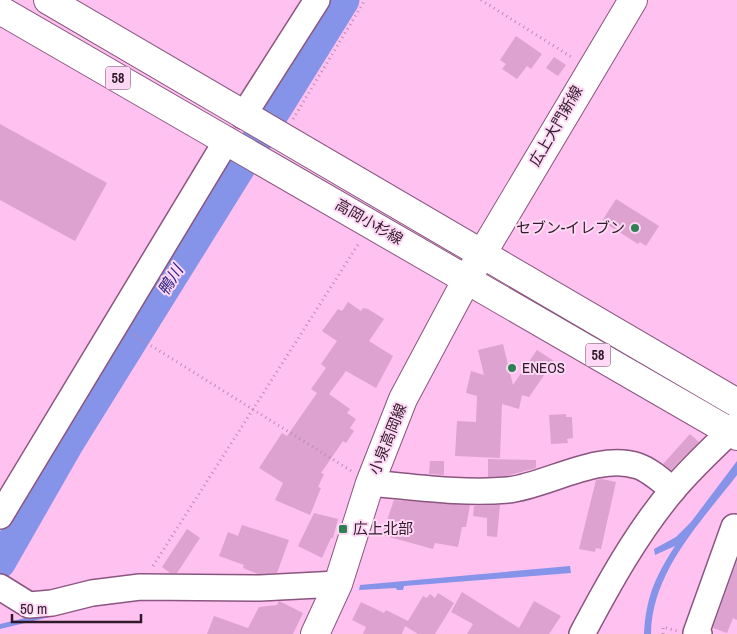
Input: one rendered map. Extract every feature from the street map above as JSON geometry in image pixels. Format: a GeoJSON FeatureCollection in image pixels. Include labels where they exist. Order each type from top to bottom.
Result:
{"type":"FeatureCollection","features":[{"type":"Feature","properties":{"kind":"main road","name":"高岡小杉線"},"geometry":{"type":"LineString","coordinates":[[48,0],[737,403]]}},
{"type":"Feature","properties":{"kind":"main road","name":"広上大門新線"},"geometry":{"type":"LineString","coordinates":[[482,253],[590,69],[633,0]]}},
{"type":"Feature","properties":{"kind":"main road","name":"高岡小杉線"},"geometry":{"type":"LineString","coordinates":[[0,10],[734,431]]}},
{"type":"Feature","properties":{"kind":"main road","name":"小泉高岡線"},"geometry":{"type":"LineString","coordinates":[[315,634],[338,584],[370,483],[404,399],[482,253]]}},
{"type":"Feature","properties":{"kind":"street"},"geometry":{"type":"LineString","coordinates":[[247,118],[316,0]]}},
{"type":"Feature","properties":{"kind":"street"},"geometry":{"type":"LineString","coordinates":[[0,516],[116,324],[232,143]]}},
{"type":"Feature","properties":{"kind":"street"},"geometry":{"type":"LineString","coordinates":[[582,634],[637,540],[673,490],[734,431]]}},
{"type":"Feature","properties":{"kind":"street"},"geometry":{"type":"LineString","coordinates":[[370,483],[438,490],[509,490],[582,469],[617,463],[638,466],[673,490]]}},
{"type":"Feature","properties":{"kind":"street"},"geometry":{"type":"LineString","coordinates":[[699,634],[696,633],[734,527],[737,529]]}},
{"type":"Feature","properties":{"kind":"street"},"geometry":{"type":"LineString","coordinates":[[1,587],[29,605],[52,603],[92,593],[140,587],[260,588],[338,584]]}},
{"type":"Feature","properties":{"kind":"path"},"geometry":{"type":"LineString","coordinates":[[282,138],[365,0]]}},
{"type":"Feature","properties":{"kind":"path"},"geometry":{"type":"LineString","coordinates":[[480,0],[590,69]]}},
{"type":"Feature","properties":{"kind":"path"},"geometry":{"type":"LineString","coordinates":[[140,587],[372,223]]}},
{"type":"Feature","properties":{"kind":"path"},"geometry":{"type":"LineString","coordinates":[[116,324],[370,483]]}},
{"type":"Feature","properties":{"kind":"path"},"geometry":{"type":"LineString","coordinates":[[663,634],[663,626],[684,634]]}},
{"type":"Feature","properties":{"kind":"water"},"geometry":{"type":"Polygon","coordinates":[[[737,461],[737,475],[694,529],[669,568],[660,589],[654,611],[651,634],[644,634],[649,598],[662,568],[675,546],[655,555],[654,549],[676,537],[691,522],[737,461]]]}},
{"type":"Feature","properties":{"kind":"water"},"geometry":{"type":"Polygon","coordinates":[[[570,566],[571,573],[404,586],[403,590],[397,590],[396,588],[359,590],[360,585],[570,566]]]}},
{"type":"Feature","properties":{"kind":"water"},"geometry":{"type":"Polygon","coordinates":[[[108,598],[249,599],[116,601],[0,629],[0,624],[108,598]]]}},
{"type":"Feature","properties":{"kind":"building"},"geometry":{"type":"Polygon","coordinates":[[[516,36],[542,54],[531,69],[527,66],[517,79],[502,69],[506,64],[500,60],[516,36]]]}},
{"type":"Feature","properties":{"kind":"building"},"geometry":{"type":"Polygon","coordinates":[[[554,57],[566,65],[558,76],[546,68],[554,57]]]}},
{"type":"Feature","properties":{"kind":"building"},"geometry":{"type":"Polygon","coordinates":[[[0,124],[107,183],[75,241],[0,200],[0,124]]]}},
{"type":"Feature","properties":{"kind":"building"},"geometry":{"type":"Polygon","coordinates":[[[616,199],[659,226],[646,246],[640,242],[638,244],[602,221],[616,199]]]}},
{"type":"Feature","properties":{"kind":"building"},"geometry":{"type":"Polygon","coordinates":[[[348,302],[361,311],[363,308],[368,309],[384,319],[369,341],[393,356],[376,388],[346,371],[329,394],[350,409],[347,413],[356,419],[350,428],[354,431],[346,443],[343,441],[321,473],[324,474],[318,487],[321,488],[310,515],[275,500],[283,483],[259,468],[282,433],[287,436],[317,393],[311,389],[326,368],[321,364],[337,341],[322,331],[338,309],[342,311],[348,302]]]}},
{"type":"Feature","properties":{"kind":"building"},"geometry":{"type":"Polygon","coordinates":[[[503,344],[513,385],[537,350],[554,361],[529,397],[522,395],[519,409],[502,404],[500,458],[455,456],[457,421],[476,422],[477,396],[466,393],[471,371],[484,375],[478,350],[503,344]]]}},
{"type":"Feature","properties":{"kind":"building"},"geometry":{"type":"Polygon","coordinates":[[[566,414],[566,417],[572,417],[573,438],[567,439],[568,443],[551,444],[549,415],[566,414]]]}},
{"type":"Feature","properties":{"kind":"building"},"geometry":{"type":"Polygon","coordinates":[[[690,434],[699,442],[671,470],[663,464],[690,434]]]}},
{"type":"Feature","properties":{"kind":"building"},"geometry":{"type":"Polygon","coordinates":[[[488,459],[536,460],[536,468],[506,476],[488,477],[488,459]]]}},
{"type":"Feature","properties":{"kind":"building"},"geometry":{"type":"Polygon","coordinates":[[[430,461],[444,461],[444,475],[429,474],[430,461]]]}},
{"type":"Feature","properties":{"kind":"building"},"geometry":{"type":"Polygon","coordinates":[[[602,479],[616,482],[601,549],[596,548],[595,552],[579,549],[596,480],[602,479]]]}},
{"type":"Feature","properties":{"kind":"building"},"geometry":{"type":"Polygon","coordinates":[[[394,500],[470,505],[466,527],[462,527],[458,547],[435,543],[433,549],[382,535],[394,500]]]}},
{"type":"Feature","properties":{"kind":"building"},"geometry":{"type":"Polygon","coordinates":[[[500,505],[497,537],[487,536],[487,518],[473,516],[474,506],[500,505]]]}},
{"type":"Feature","properties":{"kind":"building"},"geometry":{"type":"Polygon","coordinates":[[[314,513],[338,519],[333,538],[331,538],[322,558],[298,546],[314,513]]]}},
{"type":"Feature","properties":{"kind":"building"},"geometry":{"type":"Polygon","coordinates":[[[242,525],[289,540],[277,573],[258,574],[243,568],[244,565],[219,556],[228,532],[238,536],[242,525]]]}},
{"type":"Feature","properties":{"kind":"building"},"geometry":{"type":"Polygon","coordinates":[[[187,529],[200,538],[177,573],[170,573],[162,567],[187,529]]]}},
{"type":"Feature","properties":{"kind":"building"},"geometry":{"type":"Polygon","coordinates":[[[737,561],[737,620],[733,618],[727,633],[713,628],[737,561]]]}},
{"type":"Feature","properties":{"kind":"building"},"geometry":{"type":"Polygon","coordinates":[[[462,592],[519,628],[534,601],[561,616],[549,634],[467,634],[473,624],[451,612],[462,592]]]}},
{"type":"Feature","properties":{"kind":"building"},"geometry":{"type":"Polygon","coordinates":[[[438,593],[454,603],[435,634],[418,634],[405,626],[402,634],[363,634],[366,627],[352,620],[361,602],[384,613],[386,610],[408,621],[423,596],[427,598],[430,594],[435,598],[438,593]]]}},
{"type":"Feature","properties":{"kind":"building"},"geometry":{"type":"Polygon","coordinates":[[[279,601],[303,613],[293,634],[207,634],[214,616],[248,628],[259,607],[277,605],[279,601]]]}},
{"type":"Feature","properties":{"kind":"waterway","name":"鴨川"},"geometry":{"type":"LineString","coordinates":[[0,563],[68,444],[344,0]]}},
{"type":"Feature","properties":{"kind":"place","name":"セブン-イレブン"},"geometry":{"type":"Point","coordinates":[635,228]}},
{"type":"Feature","properties":{"kind":"place","name":"ENEOS"},"geometry":{"type":"Point","coordinates":[512,368]}},
{"type":"Feature","properties":{"kind":"place","name":"広上北部"},"geometry":{"type":"Point","coordinates":[343,529]}}]}
